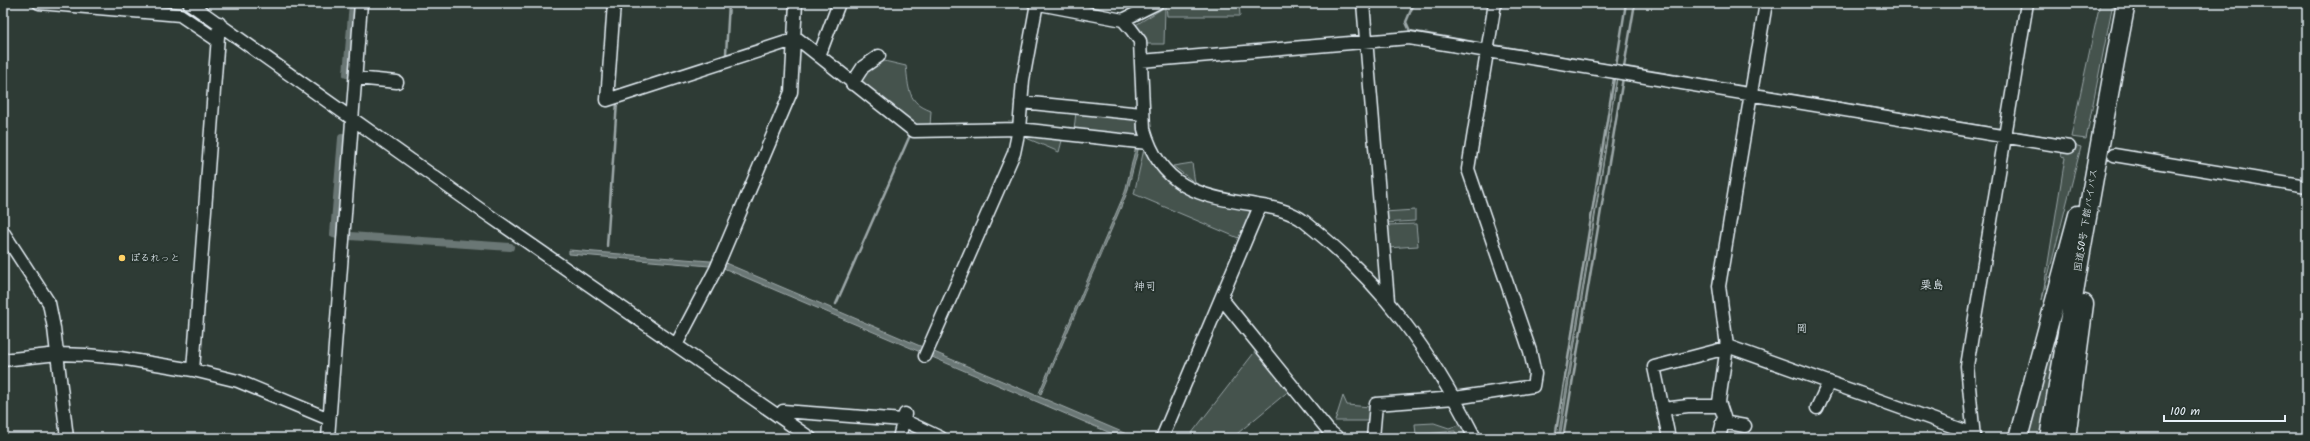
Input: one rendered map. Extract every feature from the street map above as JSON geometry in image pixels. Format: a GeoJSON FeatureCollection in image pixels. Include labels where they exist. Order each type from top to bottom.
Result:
{"type":"FeatureCollection","features":[{"type":"Feature","properties":{"kind":"highway","name":"国道50号 下館バイパス"},"geometry":{"type":"LineString","coordinates":[[2049,438],[2089,212],[2106,154],[2126,3]]}},
{"type":"Feature","properties":{"kind":"highway"},"geometry":{"type":"LineString","coordinates":[[2018,438],[2080,204],[2106,154]]}},
{"type":"Feature","properties":{"kind":"highway"},"geometry":{"type":"LineString","coordinates":[[2066,438],[2084,308],[2089,212]]}},
{"type":"Feature","properties":{"kind":"street"},"geometry":{"type":"LineString","coordinates":[[39,3],[180,15],[217,40]]}},
{"type":"Feature","properties":{"kind":"street"},"geometry":{"type":"LineString","coordinates":[[189,3],[810,438]]}},
{"type":"Feature","properties":{"kind":"street"},"geometry":{"type":"LineString","coordinates":[[328,438],[361,3]]}},
{"type":"Feature","properties":{"kind":"street"},"geometry":{"type":"LineString","coordinates":[[614,3],[606,100],[794,38]]}},
{"type":"Feature","properties":{"kind":"street"},"geometry":{"type":"LineString","coordinates":[[676,345],[718,264],[791,92],[796,3]]}},
{"type":"Feature","properties":{"kind":"street"},"geometry":{"type":"LineString","coordinates":[[819,56],[839,3]]}},
{"type":"Feature","properties":{"kind":"street"},"geometry":{"type":"LineString","coordinates":[[927,351],[1014,152],[1019,129],[1023,80],[1036,3],[1122,20],[1156,3]]}},
{"type":"Feature","properties":{"kind":"street"},"geometry":{"type":"LineString","coordinates":[[1363,3],[1388,301]]}},
{"type":"Feature","properties":{"kind":"street"},"geometry":{"type":"LineString","coordinates":[[1373,438],[1376,404],[1455,398],[1533,386],[1535,374],[1530,351],[1468,170],[1495,3]]}},
{"type":"Feature","properties":{"kind":"street"},"geometry":{"type":"LineString","coordinates":[[1719,438],[1724,417],[1719,402],[1727,346],[1718,286],[1766,3]]}},
{"type":"Feature","properties":{"kind":"street"},"geometry":{"type":"LineString","coordinates":[[1727,346],[1974,436],[1967,366],[2027,3]]}},
{"type":"Feature","properties":{"kind":"street"},"geometry":{"type":"LineString","coordinates":[[1122,20],[1140,41],[1142,114],[1148,143],[1164,168],[1180,185],[1198,193],[1284,210],[1304,220],[1356,267],[1388,301],[1420,341],[1455,398],[1476,438]]}},
{"type":"Feature","properties":{"kind":"street"},"geometry":{"type":"LineString","coordinates":[[193,370],[219,23]]}},
{"type":"Feature","properties":{"kind":"street"},"geometry":{"type":"LineString","coordinates":[[794,38],[914,131],[1019,129],[1148,143]]}},
{"type":"Feature","properties":{"kind":"street"},"geometry":{"type":"LineString","coordinates":[[1141,61],[1409,38],[1751,90],[2006,133],[2069,147]]}},
{"type":"Feature","properties":{"kind":"street"},"geometry":{"type":"LineString","coordinates":[[852,84],[863,67],[879,56]]}},
{"type":"Feature","properties":{"kind":"street"},"geometry":{"type":"LineString","coordinates":[[356,78],[397,82]]}},
{"type":"Feature","properties":{"kind":"street"},"geometry":{"type":"LineString","coordinates":[[1021,102],[1142,114]]}},
{"type":"Feature","properties":{"kind":"street"},"geometry":{"type":"LineString","coordinates":[[2106,154],[2307,187]]}},
{"type":"Feature","properties":{"kind":"street"},"geometry":{"type":"LineString","coordinates":[[1162,438],[1260,206]]}},
{"type":"Feature","properties":{"kind":"street"},"geometry":{"type":"LineString","coordinates":[[3,232],[49,303],[58,354],[67,438]]}},
{"type":"Feature","properties":{"kind":"street"},"geometry":{"type":"LineString","coordinates":[[1222,299],[1328,430],[1338,438]]}},
{"type":"Feature","properties":{"kind":"street"},"geometry":{"type":"LineString","coordinates":[[1669,438],[1654,367],[1723,349],[1727,346]]}},
{"type":"Feature","properties":{"kind":"street"},"geometry":{"type":"LineString","coordinates":[[3,360],[58,354],[120,358],[193,370],[238,381],[329,419]]}},
{"type":"Feature","properties":{"kind":"street"},"geometry":{"type":"LineString","coordinates":[[1816,408],[1829,382]]}},
{"type":"Feature","properties":{"kind":"street"},"geometry":{"type":"LineString","coordinates":[[1663,409],[1688,406],[1720,406]]}},
{"type":"Feature","properties":{"kind":"street"},"geometry":{"type":"LineString","coordinates":[[783,411],[904,418],[941,438]]}},
{"type":"Feature","properties":{"kind":"street"},"geometry":{"type":"LineString","coordinates":[[899,438],[904,418]]}},
{"type":"Feature","properties":{"kind":"street"},"geometry":{"type":"LineString","coordinates":[[1722,422],[1745,426]]}},
{"type":"Feature","properties":{"kind":"shaded area"},"geometry":{"type":"Polygon","coordinates":[[[1166,3],[1239,3],[1240,16],[1167,16],[1166,3]]]}},
{"type":"Feature","properties":{"kind":"shaded area"},"geometry":{"type":"Polygon","coordinates":[[[2100,3],[2113,3],[2086,139],[2071,137],[2100,3]]]}},
{"type":"Feature","properties":{"kind":"shaded area"},"geometry":{"type":"Polygon","coordinates":[[[1165,7],[1164,44],[1144,44],[1134,26],[1165,7]]]}},
{"type":"Feature","properties":{"kind":"shaded area"},"geometry":{"type":"Polygon","coordinates":[[[880,60],[906,66],[909,88],[913,99],[931,111],[930,126],[913,124],[858,82],[867,68],[880,60]]]}},
{"type":"Feature","properties":{"kind":"shaded area"},"geometry":{"type":"Polygon","coordinates":[[[1623,66],[2063,139],[2062,141],[1623,68],[1623,66]]]}},
{"type":"Feature","properties":{"kind":"shaded area"},"geometry":{"type":"Polygon","coordinates":[[[1617,77],[1560,438],[1558,438],[1617,77]]]}},
{"type":"Feature","properties":{"kind":"shaded area"},"geometry":{"type":"Polygon","coordinates":[[[1076,112],[1136,117],[1138,137],[1074,130],[1076,112]]]}},
{"type":"Feature","properties":{"kind":"shaded area"},"geometry":{"type":"Polygon","coordinates":[[[1024,133],[1063,137],[1059,152],[1024,137],[1024,133]]]}},
{"type":"Feature","properties":{"kind":"shaded area"},"geometry":{"type":"Polygon","coordinates":[[[2071,144],[2081,147],[2042,300],[2065,158],[2061,157],[2062,149],[2071,144]]]}},
{"type":"Feature","properties":{"kind":"shaded area"},"geometry":{"type":"Polygon","coordinates":[[[1136,146],[1139,146],[1127,193],[1041,394],[1039,393],[1125,192],[1136,146]]]}},
{"type":"Feature","properties":{"kind":"shaded area"},"geometry":{"type":"Polygon","coordinates":[[[1144,149],[1170,182],[1186,193],[1251,208],[1252,215],[1243,240],[1134,194],[1144,149]]]}},
{"type":"Feature","properties":{"kind":"shaded area"},"geometry":{"type":"Polygon","coordinates":[[[1192,163],[1195,183],[1173,166],[1192,163]]]}},
{"type":"Feature","properties":{"kind":"shaded area"},"geometry":{"type":"Polygon","coordinates":[[[1415,210],[1415,221],[1385,223],[1384,212],[1415,210]]]}},
{"type":"Feature","properties":{"kind":"shaded area"},"geometry":{"type":"Polygon","coordinates":[[[1416,224],[1418,246],[1387,248],[1386,225],[1416,224]]]}},
{"type":"Feature","properties":{"kind":"shaded area"},"geometry":{"type":"Polygon","coordinates":[[[569,250],[723,262],[1136,438],[1122,438],[721,267],[569,254],[569,250]]]}},
{"type":"Feature","properties":{"kind":"shaded area"},"geometry":{"type":"Polygon","coordinates":[[[2064,299],[2040,438],[2027,438],[2064,299]]]}},
{"type":"Feature","properties":{"kind":"shaded area"},"geometry":{"type":"Polygon","coordinates":[[[1257,349],[1291,389],[1232,438],[1188,438],[1257,349]]]}},
{"type":"Feature","properties":{"kind":"shaded area"},"geometry":{"type":"Polygon","coordinates":[[[1343,396],[1347,405],[1370,407],[1369,421],[1335,421],[1343,396]]]}},
{"type":"Feature","properties":{"kind":"shaded area"},"geometry":{"type":"Polygon","coordinates":[[[1434,423],[1449,428],[1462,424],[1469,438],[1456,436],[1455,431],[1416,435],[1415,424],[1434,423]]]}},
{"type":"Feature","properties":{"kind":"waterway"},"geometry":{"type":"LineString","coordinates":[[347,74],[353,3]]}},
{"type":"Feature","properties":{"kind":"waterway"},"geometry":{"type":"LineString","coordinates":[[726,54],[729,3]]}},
{"type":"Feature","properties":{"kind":"waterway"},"geometry":{"type":"LineString","coordinates":[[1414,3],[1406,22],[1410,31],[1485,44]]}},
{"type":"Feature","properties":{"kind":"waterway"},"geometry":{"type":"LineString","coordinates":[[1493,45],[1616,66],[1626,3]]}},
{"type":"Feature","properties":{"kind":"waterway"},"geometry":{"type":"LineString","coordinates":[[1626,68],[1624,67],[1635,3]]}},
{"type":"Feature","properties":{"kind":"waterway"},"geometry":{"type":"LineString","coordinates":[[1555,438],[1614,78]]}},
{"type":"Feature","properties":{"kind":"waterway"},"geometry":{"type":"LineString","coordinates":[[1563,438],[1623,78]]}},
{"type":"Feature","properties":{"kind":"waterway"},"geometry":{"type":"LineString","coordinates":[[607,246],[617,102]]}},
{"type":"Feature","properties":{"kind":"waterway"},"geometry":{"type":"LineString","coordinates":[[836,304],[911,133]]}},
{"type":"Feature","properties":{"kind":"waterway"},"geometry":{"type":"LineString","coordinates":[[338,235],[334,234],[342,138]]}},
{"type":"Feature","properties":{"kind":"waterway"},"geometry":{"type":"LineString","coordinates":[[350,236],[510,247]]}},
{"type":"Feature","properties":{"kind":"place","name":"ぽるれっと"},"geometry":{"type":"Point","coordinates":[122,258]}},
{"type":"Feature","properties":{"kind":"district","name":"栗島"},"geometry":{"type":"Point","coordinates":[1932,285]}},
{"type":"Feature","properties":{"kind":"district","name":"神司"},"geometry":{"type":"Point","coordinates":[1145,287]}},
{"type":"Feature","properties":{"kind":"district","name":"岡"},"geometry":{"type":"Point","coordinates":[1802,329]}}]}
